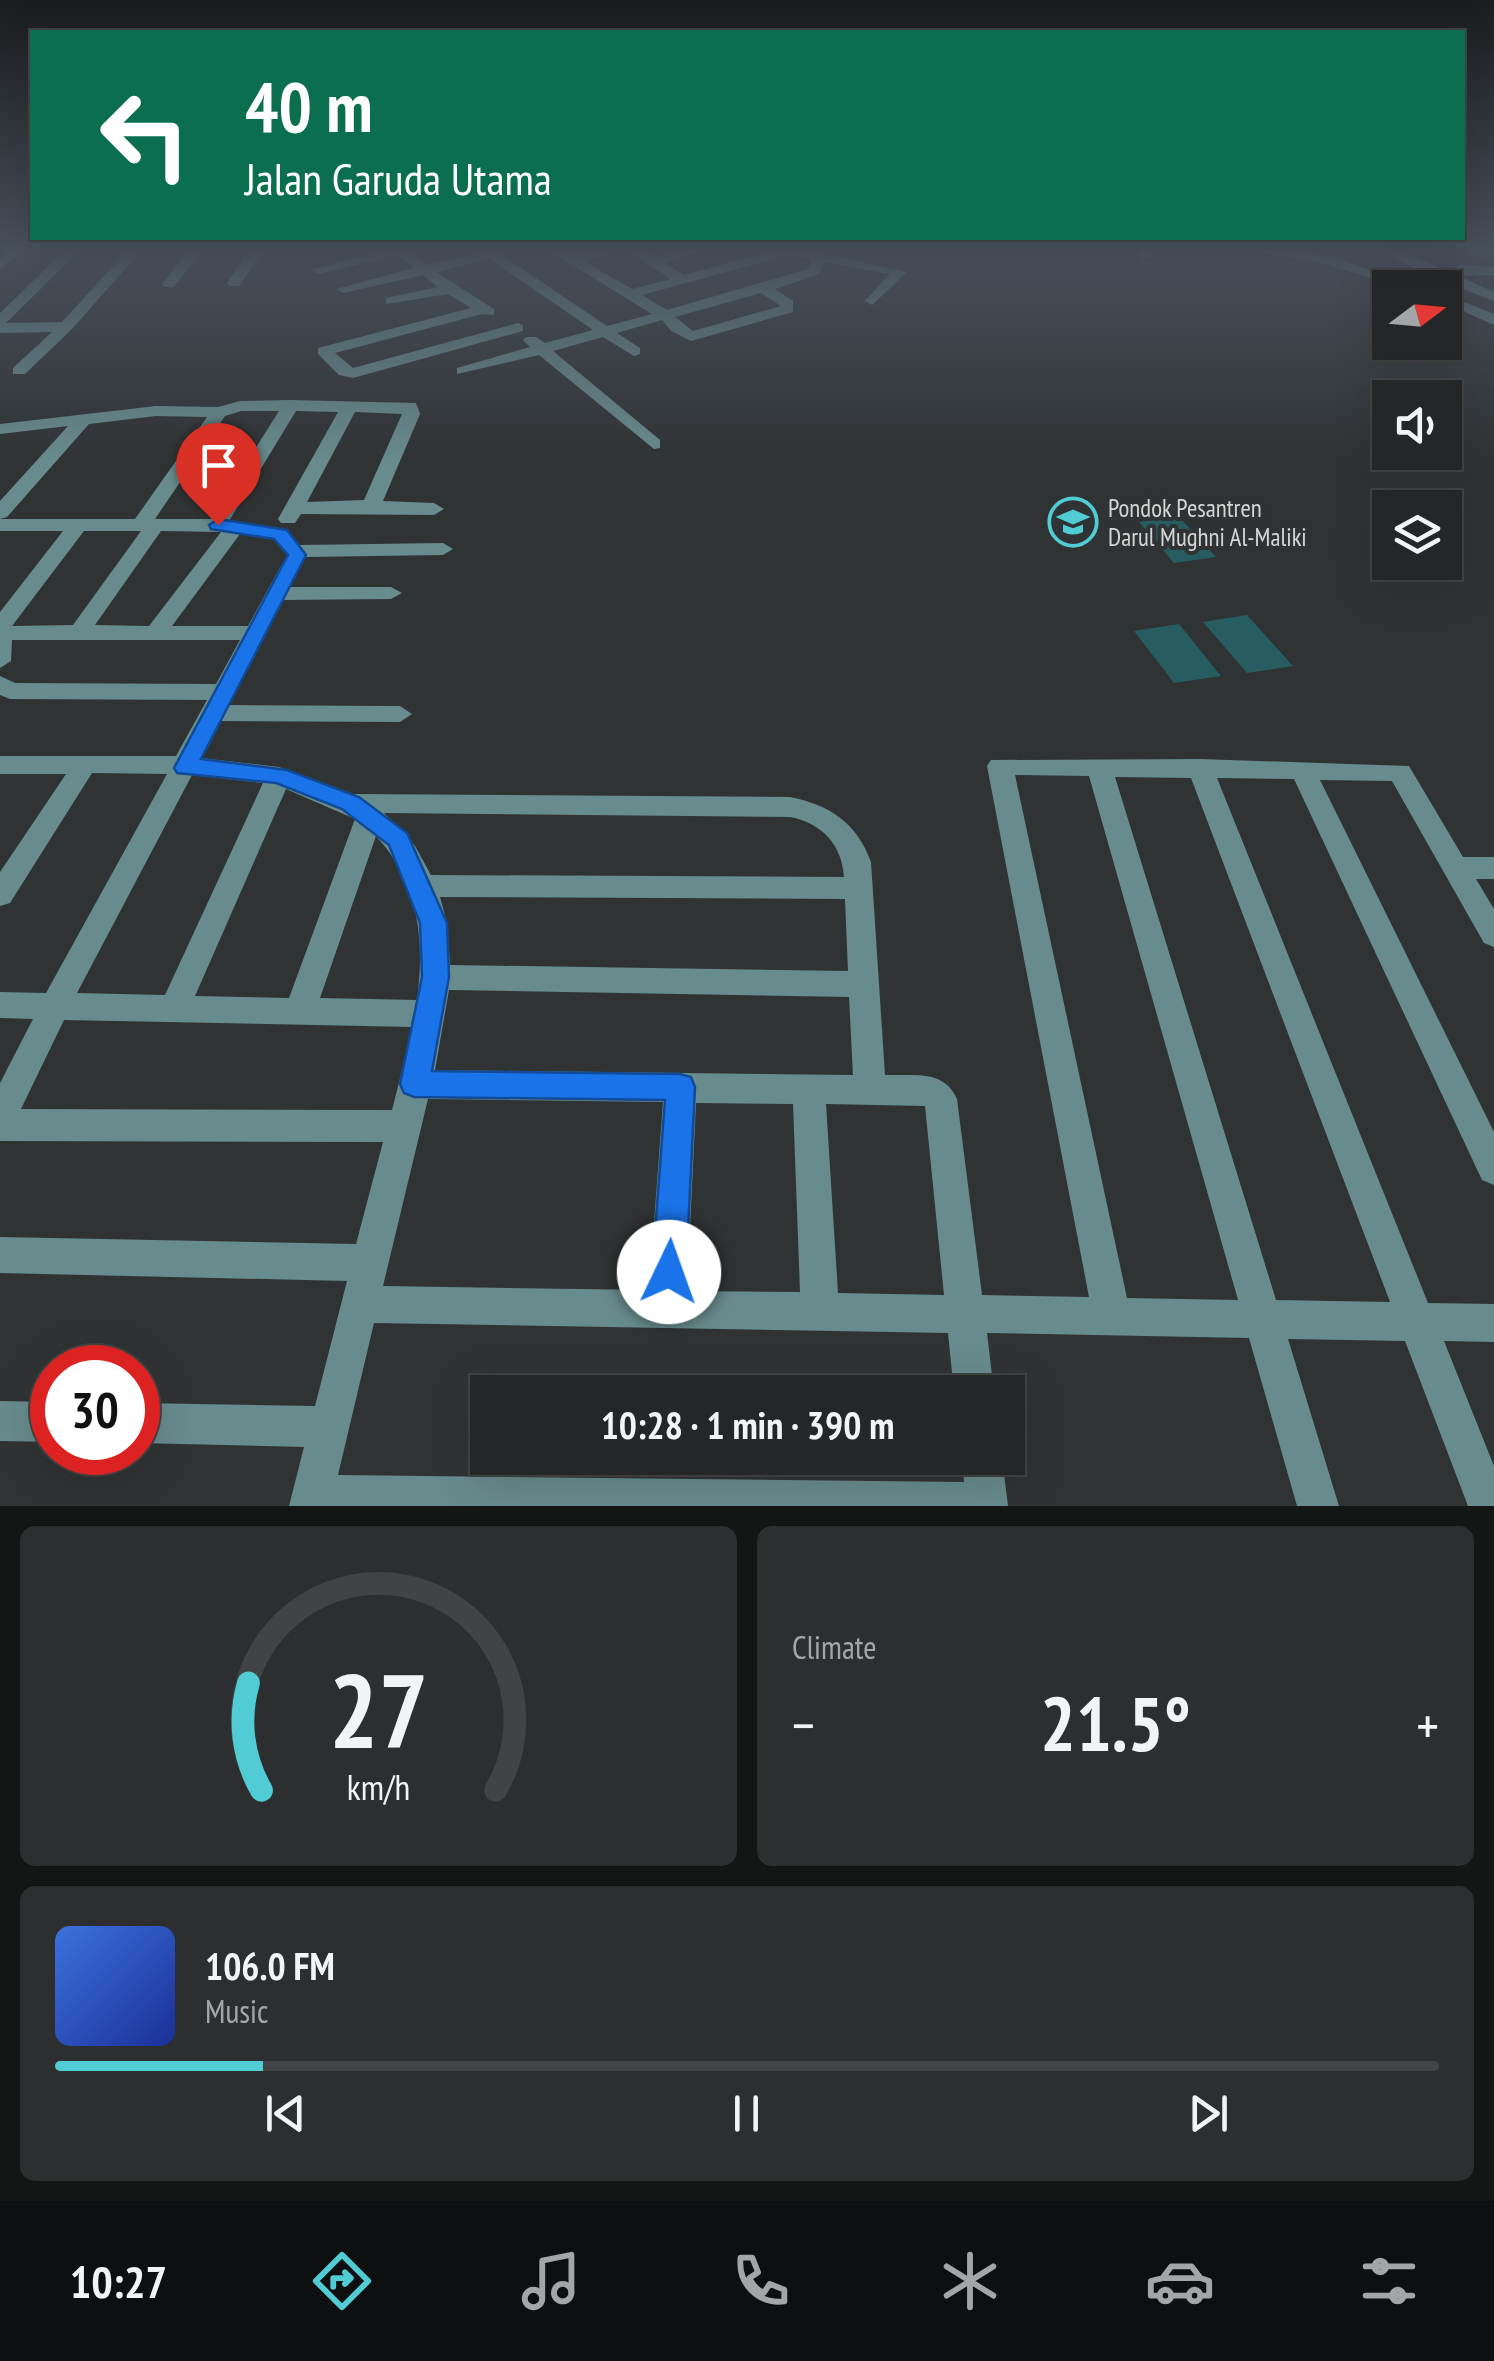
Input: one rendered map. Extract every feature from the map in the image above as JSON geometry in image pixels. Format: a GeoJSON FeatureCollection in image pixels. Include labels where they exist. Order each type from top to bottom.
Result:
{"type":"FeatureCollection","features":[{"type":"Feature","properties":{"kind":"street"},"geometry":{"type":"LineString","coordinates":[[10,372],[71,320]]}},
{"type":"Feature","properties":{"kind":"street"},"geometry":{"type":"LineString","coordinates":[[441,320],[324,351],[345,372],[352,373],[518,328]]}},
{"type":"Feature","properties":{"kind":"street"},"geometry":{"type":"LineString","coordinates":[[504,320],[654,444]]}},
{"type":"Feature","properties":{"kind":"street"},"geometry":{"type":"LineString","coordinates":[[594,320],[634,351]]}},
{"type":"Feature","properties":{"kind":"street"},"geometry":{"type":"LineString","coordinates":[[436,350],[469,376],[540,348],[645,320]]}},
{"type":"Feature","properties":{"kind":"street"},"geometry":{"type":"LineString","coordinates":[[669,320],[691,336],[715,342],[780,330]]}},
{"type":"Feature","properties":{"kind":"street"},"geometry":{"type":"LineString","coordinates":[[691,336],[747,320]]}},
{"type":"Feature","properties":{"kind":"street"},"geometry":{"type":"LineString","coordinates":[[0,324],[66,326]]}},
{"type":"Feature","properties":{"kind":"street"},"geometry":{"type":"LineString","coordinates":[[10,372],[40,371]]}},
{"type":"Feature","properties":{"kind":"street"},"geometry":{"type":"LineString","coordinates":[[153,635],[226,526],[291,405]]}},
{"type":"Feature","properties":{"kind":"street"},"geometry":{"type":"LineString","coordinates":[[350,405],[295,508],[288,542],[297,555],[55,1006],[0,1121],[404,1126]]}},
{"type":"Feature","properties":{"kind":"street"},"geometry":{"type":"LineString","coordinates":[[4,432],[156,412],[219,412],[240,406],[410,407],[412,414],[371,506]]}},
{"type":"Feature","properties":{"kind":"street"},"geometry":{"type":"LineString","coordinates":[[79,632],[219,412]]}},
{"type":"Feature","properties":{"kind":"street"},"geometry":{"type":"LineString","coordinates":[[1,523],[84,420]]}},
{"type":"Feature","properties":{"kind":"street"},"geometry":{"type":"LineString","coordinates":[[295,508],[434,508]]}},
{"type":"Feature","properties":{"kind":"street"},"geometry":{"type":"LineString","coordinates":[[1,523],[226,526],[288,542],[443,549]]}},
{"type":"Feature","properties":{"kind":"street"},"geometry":{"type":"LineString","coordinates":[[0,661],[0,627],[78,525]]}},
{"type":"Feature","properties":{"kind":"street"},"geometry":{"type":"LineString","coordinates":[[277,594],[391,592]]}},
{"type":"Feature","properties":{"kind":"street"},"geometry":{"type":"LineString","coordinates":[[1,633],[256,633]]}},
{"type":"Feature","properties":{"kind":"street"},"geometry":{"type":"LineString","coordinates":[[0,684],[10,691],[400,714]]}},
{"type":"Feature","properties":{"kind":"street"},"geometry":{"type":"LineString","coordinates":[[0,765],[226,768],[279,776],[360,810],[399,840],[421,886],[434,923],[436,977],[404,1126],[311,1501],[987,1504],[984,1475]]}},
{"type":"Feature","properties":{"kind":"street"},"geometry":{"type":"LineString","coordinates":[[0,896],[84,766]]}},
{"type":"Feature","properties":{"kind":"street"},"geometry":{"type":"LineString","coordinates":[[1112,1316],[1000,766],[1402,773],[1494,935]]}},
{"type":"Feature","properties":{"kind":"street"},"geometry":{"type":"LineString","coordinates":[[1099,767],[1318,1506]]}},
{"type":"Feature","properties":{"kind":"street"},"geometry":{"type":"LineString","coordinates":[[1200,768],[1490,1506]]}},
{"type":"Feature","properties":{"kind":"street"},"geometry":{"type":"LineString","coordinates":[[1302,770],[1494,1168]]}},
{"type":"Feature","properties":{"kind":"street"},"geometry":{"type":"LineString","coordinates":[[174,1009],[279,776]]}},
{"type":"Feature","properties":{"kind":"street"},"geometry":{"type":"LineString","coordinates":[[360,810],[808,810],[822,816],[853,846],[870,1089]]}},
{"type":"Feature","properties":{"kind":"street"},"geometry":{"type":"LineString","coordinates":[[300,1011],[360,810]]}},
{"type":"Feature","properties":{"kind":"street"},"geometry":{"type":"LineString","coordinates":[[1456,868],[1494,868]]}},
{"type":"Feature","properties":{"kind":"street"},"geometry":{"type":"LineString","coordinates":[[421,886],[857,888]]}},
{"type":"Feature","properties":{"kind":"street"},"geometry":{"type":"LineString","coordinates":[[436,977],[864,984]]}},
{"type":"Feature","properties":{"kind":"street"},"geometry":{"type":"LineString","coordinates":[[0,1006],[428,1014]]}},
{"type":"Feature","properties":{"kind":"street"},"geometry":{"type":"LineString","coordinates":[[414,1084],[930,1090],[942,1099],[972,1375]]}},
{"type":"Feature","properties":{"kind":"street"},"geometry":{"type":"LineString","coordinates":[[667,1309],[680,1087]]}},
{"type":"Feature","properties":{"kind":"street"},"geometry":{"type":"LineString","coordinates":[[809,1088],[820,1312]]}},
{"type":"Feature","properties":{"kind":"street"},"geometry":{"type":"LineString","coordinates":[[0,1255],[370,1263]]}},
{"type":"Feature","properties":{"kind":"street"},"geometry":{"type":"LineString","coordinates":[[360,1304],[1494,1324]]}},
{"type":"Feature","properties":{"kind":"street"},"geometry":{"type":"LineString","coordinates":[[0,1420],[30,1421]]}},
{"type":"Feature","properties":{"kind":"street"},"geometry":{"type":"LineString","coordinates":[[160,1423],[329,1427]]}},
{"type":"Feature","properties":{"kind":"shaded area"},"geometry":{"type":"Polygon","coordinates":[[[1179,517],[1216,557],[1174,563],[1139,522],[1179,517]]]}},
{"type":"Feature","properties":{"kind":"shaded area"},"geometry":{"type":"Polygon","coordinates":[[[1247,615],[1293,666],[1247,673],[1203,622],[1247,615]]]}},
{"type":"Feature","properties":{"kind":"shaded area"},"geometry":{"type":"Polygon","coordinates":[[[1179,624],[1221,676],[1174,683],[1134,631],[1179,624]]]}},
{"type":"Feature","properties":{"kind":"place","name":"Pondok Pesantren Darul Mughni Al-Maliki"},"geometry":{"type":"Point","coordinates":[1073,522]}},
{"type":"Feature","properties":{"kind":"route"},"geometry":{"type":"LineString","coordinates":[[218,525],[280,534],[292,544],[297,555],[185,768],[226,768],[279,776],[351,803],[399,840],[434,923],[436,977],[414,1084],[680,1087],[669,1272]]}}]}
